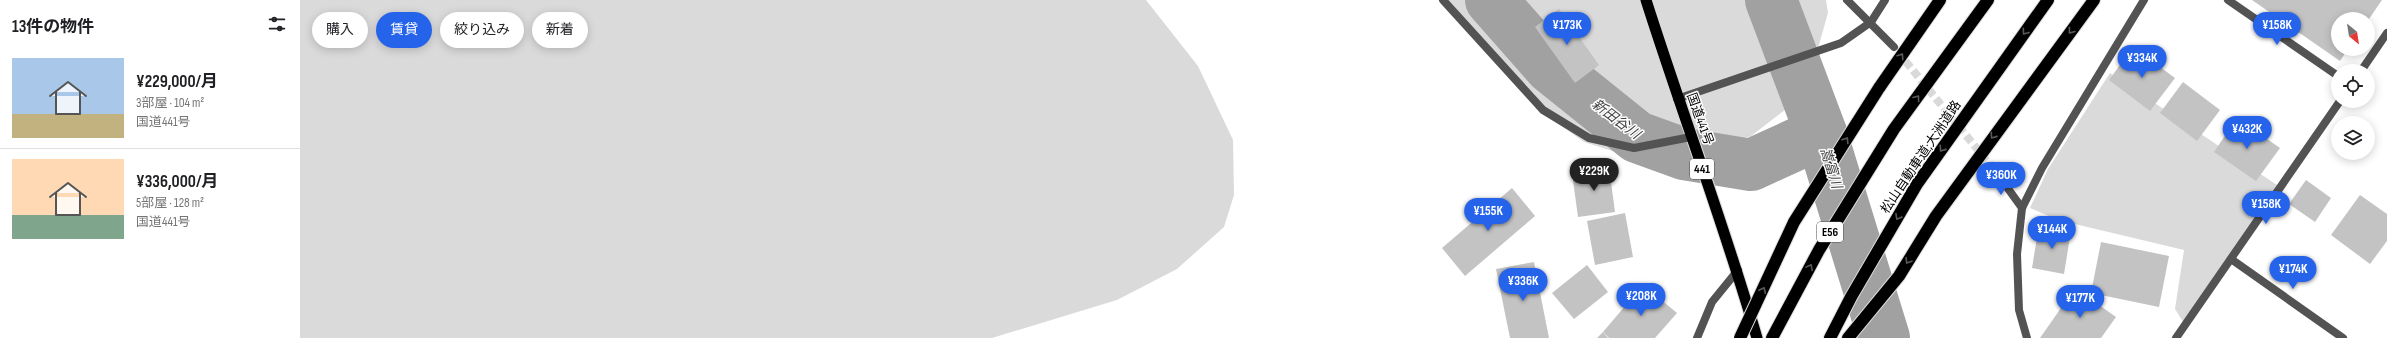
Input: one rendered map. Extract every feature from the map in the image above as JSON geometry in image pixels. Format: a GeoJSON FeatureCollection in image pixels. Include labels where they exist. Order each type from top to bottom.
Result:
{"type":"FeatureCollection","features":[{"type":"Feature","properties":{"kind":"highway","name":"国道441号"},"geometry":{"type":"LineString","coordinates":[[1646,0],[1678,99],[1738,270],[1757,338]]}},
{"type":"Feature","properties":{"kind":"highway"},"geometry":{"type":"LineString","coordinates":[[1740,338],[1794,222],[1879,88],[1940,0]]}},
{"type":"Feature","properties":{"kind":"highway","name":"E56"},"geometry":{"type":"LineString","coordinates":[[1772,338],[1819,250],[1894,129],[1988,0]]}},
{"type":"Feature","properties":{"kind":"highway","name":"松山自動車道;大洲道路"},"geometry":{"type":"LineString","coordinates":[[1830,338],[1850,297],[1917,184],[2048,0]]}},
{"type":"Feature","properties":{"kind":"highway"},"geometry":{"type":"LineString","coordinates":[[1848,338],[1898,276],[1936,216],[2094,0]]}},
{"type":"Feature","properties":{"kind":"street"},"geometry":{"type":"LineString","coordinates":[[1443,0],[1543,110],[1589,138],[1634,148],[1691,137]]}},
{"type":"Feature","properties":{"kind":"street"},"geometry":{"type":"LineString","coordinates":[[1847,0],[1894,47]]}},
{"type":"Feature","properties":{"kind":"street"},"geometry":{"type":"LineString","coordinates":[[1678,99],[1722,86],[1841,43],[1870,22],[1885,0]]}},
{"type":"Feature","properties":{"kind":"street"},"geometry":{"type":"LineString","coordinates":[[2027,338],[2019,310],[2017,254],[2022,208],[2042,168],[2144,0]]}},
{"type":"Feature","properties":{"kind":"street"},"geometry":{"type":"LineString","coordinates":[[2228,0],[2331,71]]}},
{"type":"Feature","properties":{"kind":"street"},"geometry":{"type":"LineString","coordinates":[[2366,64],[2387,33]]}},
{"type":"Feature","properties":{"kind":"street"},"geometry":{"type":"LineString","coordinates":[[2176,338],[2335,108]]}},
{"type":"Feature","properties":{"kind":"street"},"geometry":{"type":"LineString","coordinates":[[1996,172],[2022,208]]}},
{"type":"Feature","properties":{"kind":"street"},"geometry":{"type":"LineString","coordinates":[[2231,259],[2343,338]]}},
{"type":"Feature","properties":{"kind":"street"},"geometry":{"type":"LineString","coordinates":[[1697,338],[1712,302],[1738,270]]}},
{"type":"Feature","properties":{"kind":"shaded area"},"geometry":{"type":"Polygon","coordinates":[[[300,0],[1146,0],[1198,66],[1233,140],[1234,195],[1224,227],[1177,269],[1117,300],[992,338],[300,338],[300,0]]]}},
{"type":"Feature","properties":{"kind":"shaded area"},"geometry":{"type":"Polygon","coordinates":[[[1443,0],[1826,0],[1828,13],[1809,80],[1794,103],[1751,136],[1703,155],[1641,160],[1584,142],[1542,112],[1443,0]]]}},
{"type":"Feature","properties":{"kind":"shaded area"},"geometry":{"type":"Polygon","coordinates":[[[2110,73],[2280,187],[2185,325],[2175,309],[2184,250],[2058,220],[2030,208],[2048,169],[2110,73]]]}},
{"type":"Feature","properties":{"kind":"building"},"geometry":{"type":"Polygon","coordinates":[[[2252,0],[2382,0],[2374,12],[2331,12],[2331,55],[2252,0]]]}},
{"type":"Feature","properties":{"kind":"building"},"geometry":{"type":"Polygon","coordinates":[[[1559,9],[1599,65],[1575,83],[1535,27],[1559,9]]]}},
{"type":"Feature","properties":{"kind":"building"},"geometry":{"type":"Polygon","coordinates":[[[2133,47],[2175,78],[2150,111],[2109,80],[2133,47]]]}},
{"type":"Feature","properties":{"kind":"building"},"geometry":{"type":"Polygon","coordinates":[[[2333,56],[2343,56],[2340,61],[2333,56]]]}},
{"type":"Feature","properties":{"kind":"building"},"geometry":{"type":"Polygon","coordinates":[[[2183,82],[2220,110],[2197,141],[2160,113],[2183,82]]]}},
{"type":"Feature","properties":{"kind":"building"},"geometry":{"type":"Polygon","coordinates":[[[2237,118],[2280,148],[2256,181],[2214,152],[2237,118]]]}},
{"type":"Feature","properties":{"kind":"building"},"geometry":{"type":"Polygon","coordinates":[[[1609,167],[1615,212],[1578,217],[1572,173],[1609,167]]]}},
{"type":"Feature","properties":{"kind":"building"},"geometry":{"type":"Polygon","coordinates":[[[2306,180],[2331,198],[2315,222],[2289,204],[2306,180]]]}},
{"type":"Feature","properties":{"kind":"building"},"geometry":{"type":"Polygon","coordinates":[[[1512,188],[1535,216],[1465,276],[1442,248],[1512,188]]]}},
{"type":"Feature","properties":{"kind":"building"},"geometry":{"type":"Polygon","coordinates":[[[2360,195],[2387,214],[2387,241],[2370,264],[2331,235],[2360,195]]]}},
{"type":"Feature","properties":{"kind":"building"},"geometry":{"type":"Polygon","coordinates":[[[1625,213],[1633,257],[1595,265],[1587,221],[1625,213]]]}},
{"type":"Feature","properties":{"kind":"building"},"geometry":{"type":"Polygon","coordinates":[[[2039,225],[2071,231],[2064,274],[2032,268],[2039,225]]]}},
{"type":"Feature","properties":{"kind":"building"},"geometry":{"type":"Polygon","coordinates":[[[2101,242],[2169,256],[2159,307],[2091,293],[2101,242]]]}},
{"type":"Feature","properties":{"kind":"building"},"geometry":{"type":"Polygon","coordinates":[[[1534,262],[1549,338],[1510,338],[1496,269],[1534,262]]]}},
{"type":"Feature","properties":{"kind":"building"},"geometry":{"type":"Polygon","coordinates":[[[1587,265],[1608,292],[1574,319],[1552,293],[1587,265]]]}},
{"type":"Feature","properties":{"kind":"building"},"geometry":{"type":"Polygon","coordinates":[[[1643,285],[1677,313],[1655,338],[1609,338],[1603,332],[1643,285]]]}},
{"type":"Feature","properties":{"kind":"building"},"geometry":{"type":"Polygon","coordinates":[[[2075,288],[2116,317],[2101,338],[2040,338],[2075,288]]]}},
{"type":"Feature","properties":{"kind":"building"},"geometry":{"type":"Polygon","coordinates":[[[1603,332],[1608,338],[1597,338],[1603,332]]]}},
{"type":"Feature","properties":{"kind":"waterway","name":"新田谷川"},"geometry":{"type":"LineString","coordinates":[[1491,0],[1551,68],[1637,137],[1684,154],[1751,165],[1821,133]]}},
{"type":"Feature","properties":{"kind":"waterway","name":"嵩富川"},"geometry":{"type":"LineString","coordinates":[[1771,0],[1821,133],[1884,338]]}},
{"type":"Feature","properties":{"kind":"tunnel"},"geometry":{"type":"LineString","coordinates":[[1898,52],[1996,172]]}}]}
